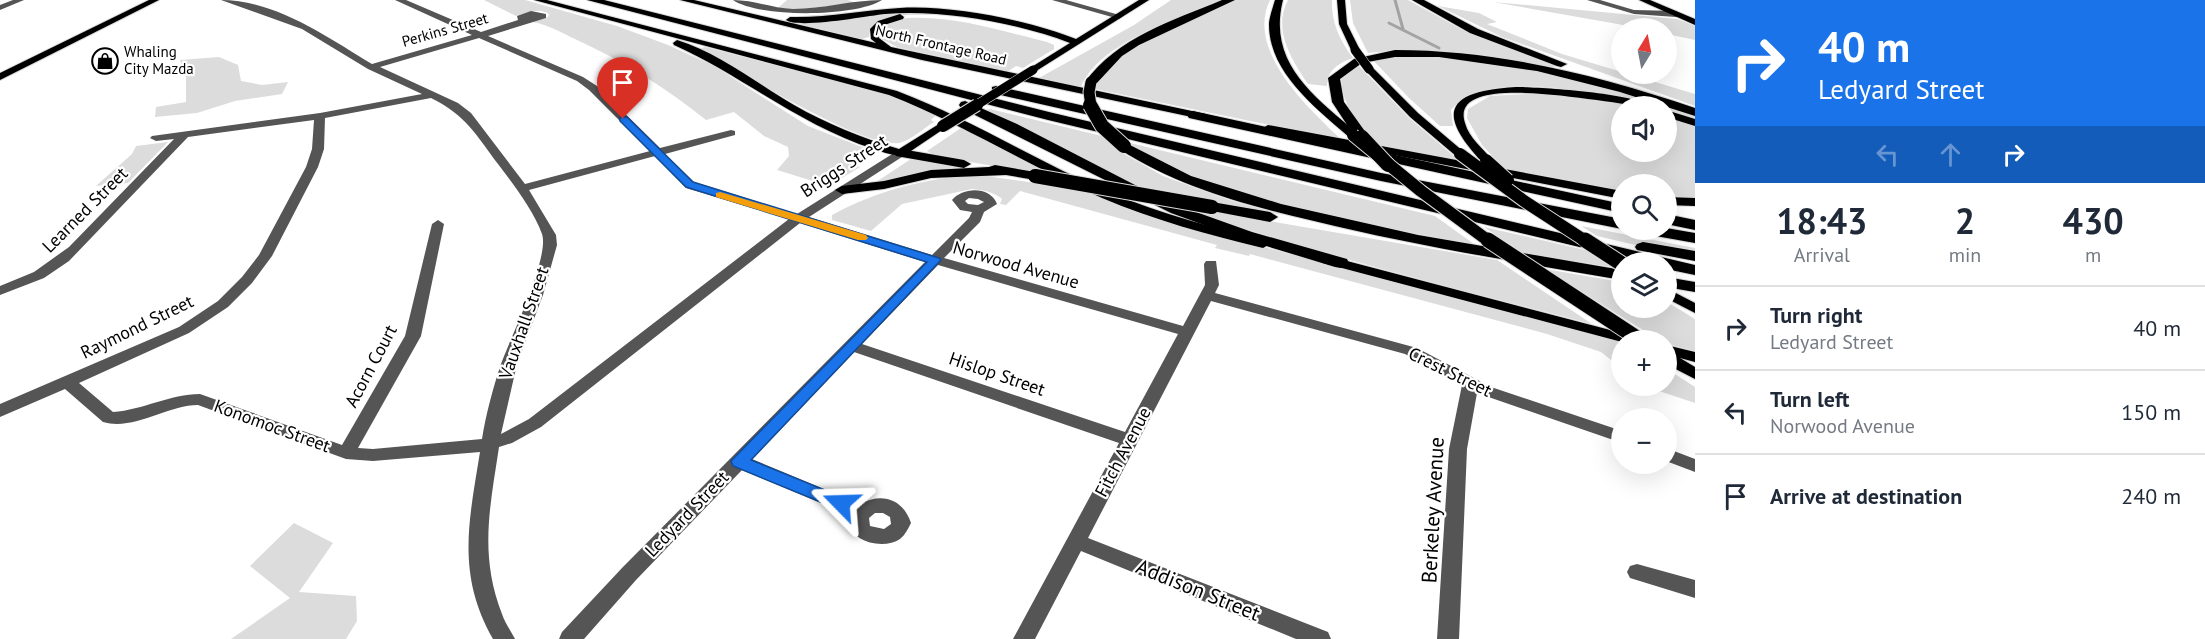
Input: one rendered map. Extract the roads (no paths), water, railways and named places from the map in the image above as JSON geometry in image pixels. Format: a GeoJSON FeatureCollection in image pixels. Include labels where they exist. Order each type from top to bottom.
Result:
{"type":"FeatureCollection","features":[{"type":"Feature","properties":{"kind":"highway"},"geometry":{"type":"LineString","coordinates":[[592,0],[853,67],[1618,252]]}},
{"type":"Feature","properties":{"kind":"highway"},"geometry":{"type":"LineString","coordinates":[[632,0],[1150,126],[1417,185],[1611,222]]}},
{"type":"Feature","properties":{"kind":"highway"},"geometry":{"type":"LineString","coordinates":[[1230,0],[1128,47],[1110,60],[1091,82],[1088,97],[1094,116],[1124,146],[1169,171],[1236,197],[1316,218],[1428,242]]}},
{"type":"Feature","properties":{"kind":"highway"},"geometry":{"type":"LineString","coordinates":[[1417,0],[1474,31],[1634,96]]}},
{"type":"Feature","properties":{"kind":"highway"},"geometry":{"type":"LineString","coordinates":[[1388,165],[1357,136],[1339,103],[1333,85],[1334,78],[1347,66],[1377,56],[1432,54],[1494,60],[1583,78],[1632,96]]}},
{"type":"Feature","properties":{"kind":"highway"},"geometry":{"type":"LineString","coordinates":[[853,67],[888,81],[964,104],[1001,120],[1172,208],[1341,263]]}},
{"type":"Feature","properties":{"kind":"highway"},"geometry":{"type":"LineString","coordinates":[[1677,108],[1695,112]]}},
{"type":"Feature","properties":{"kind":"highway"},"geometry":{"type":"LineString","coordinates":[[1193,115],[1611,207]]}},
{"type":"Feature","properties":{"kind":"highway"},"geometry":{"type":"LineString","coordinates":[[901,153],[1611,273]]}},
{"type":"Feature","properties":{"kind":"highway"},"geometry":{"type":"LineString","coordinates":[[842,190],[875,186],[931,174],[1005,171]]}},
{"type":"Feature","properties":{"kind":"highway"},"geometry":{"type":"LineString","coordinates":[[1677,221],[1695,225]]}},
{"type":"Feature","properties":{"kind":"highway"},"geometry":{"type":"LineString","coordinates":[[1496,224],[1695,256]]}},
{"type":"Feature","properties":{"kind":"highway"},"geometry":{"type":"LineString","coordinates":[[1677,235],[1695,238]]}},
{"type":"Feature","properties":{"kind":"highway"},"geometry":{"type":"LineString","coordinates":[[1677,266],[1695,270]]}},
{"type":"Feature","properties":{"kind":"highway"},"geometry":{"type":"LineString","coordinates":[[1677,284],[1695,287]]}},
{"type":"Feature","properties":{"kind":"main road"},"geometry":{"type":"LineString","coordinates":[[0,76],[155,0]]}},
{"type":"Feature","properties":{"kind":"main road"},"geometry":{"type":"LineString","coordinates":[[538,0],[893,93],[961,121],[1071,179],[1119,201],[1205,229],[1611,334]]}},
{"type":"Feature","properties":{"kind":"main road","name":"North Frontage Road"},"geometry":{"type":"LineString","coordinates":[[684,0],[908,54],[1193,115],[1611,193]]}},
{"type":"Feature","properties":{"kind":"main road","name":"Briggs Street"},"geometry":{"type":"LineString","coordinates":[[901,153],[1145,0]]}},
{"type":"Feature","properties":{"kind":"main road"},"geometry":{"type":"LineString","coordinates":[[1279,0],[1274,14],[1273,28],[1284,62],[1307,94],[1357,136]]}},
{"type":"Feature","properties":{"kind":"main road"},"geometry":{"type":"LineString","coordinates":[[1341,0],[1343,24],[1355,50],[1369,69],[1414,115],[1460,154],[1611,257]]}},
{"type":"Feature","properties":{"kind":"main road"},"geometry":{"type":"LineString","coordinates":[[1643,0],[1695,22]]}},
{"type":"Feature","properties":{"kind":"main road"},"geometry":{"type":"LineString","coordinates":[[746,15],[786,20],[822,20],[905,10],[938,11],[1036,31],[1077,43]]}},
{"type":"Feature","properties":{"kind":"main road"},"geometry":{"type":"LineString","coordinates":[[908,54],[878,41],[874,37],[874,28],[897,18],[934,15],[1052,40],[1077,43]]}},
{"type":"Feature","properties":{"kind":"main road"},"geometry":{"type":"LineString","coordinates":[[598,16],[681,45],[823,125],[869,144],[901,153]]}},
{"type":"Feature","properties":{"kind":"main road"},"geometry":{"type":"LineString","coordinates":[[1566,228],[1486,160],[1458,120],[1459,109],[1474,98],[1503,91],[1545,90],[1611,97]]}},
{"type":"Feature","properties":{"kind":"main road"},"geometry":{"type":"LineString","coordinates":[[1677,117],[1695,123]]}},
{"type":"Feature","properties":{"kind":"main road"},"geometry":{"type":"LineString","coordinates":[[1388,165],[1510,256],[1625,330]]}},
{"type":"Feature","properties":{"kind":"main road"},"geometry":{"type":"LineString","coordinates":[[1677,201],[1695,202]]}},
{"type":"Feature","properties":{"kind":"main road"},"geometry":{"type":"LineString","coordinates":[[1677,298],[1695,309]]}},
{"type":"Feature","properties":{"kind":"main road"},"geometry":{"type":"LineString","coordinates":[[1677,353],[1695,357]]}},
{"type":"Feature","properties":{"kind":"main road"},"geometry":{"type":"LineString","coordinates":[[1677,363],[1695,374]]}},
{"type":"Feature","properties":{"kind":"street"},"geometry":{"type":"LineString","coordinates":[[0,8],[20,0]]}},
{"type":"Feature","properties":{"kind":"street","name":"Vauxhall Street"},"geometry":{"type":"LineString","coordinates":[[225,0],[262,10],[305,27],[371,67],[454,105],[466,115],[522,188],[549,235],[550,245],[536,295],[509,364],[494,420],[478,518],[477,556],[485,597],[492,618],[504,639]]}},
{"type":"Feature","properties":{"kind":"street","name":"Norwood Avenue"},"geometry":{"type":"LineString","coordinates":[[399,0],[580,79],[593,88],[690,185],[935,260],[1187,332]]}},
{"type":"Feature","properties":{"kind":"street"},"geometry":{"type":"LineString","coordinates":[[737,0],[770,9],[807,12],[833,10],[878,0]]}},
{"type":"Feature","properties":{"kind":"street"},"geometry":{"type":"LineString","coordinates":[[1056,0],[1119,16]]}},
{"type":"Feature","properties":{"kind":"street"},"geometry":{"type":"LineString","coordinates":[[1591,0],[1631,11],[1676,14]]}},
{"type":"Feature","properties":{"kind":"street","name":"Perkins Street"},"geometry":{"type":"LineString","coordinates":[[371,67],[525,20]]}},
{"type":"Feature","properties":{"kind":"street"},"geometry":{"type":"LineString","coordinates":[[156,138],[320,116],[433,95]]}},
{"type":"Feature","properties":{"kind":"street","name":"Raymond Street"},"geometry":{"type":"LineString","coordinates":[[0,411],[184,330],[223,304],[247,280],[265,256],[312,166],[318,149],[320,116]]}},
{"type":"Feature","properties":{"kind":"street"},"geometry":{"type":"LineString","coordinates":[[522,188],[732,133]]}},
{"type":"Feature","properties":{"kind":"street","name":"Learned Street"},"geometry":{"type":"LineString","coordinates":[[0,291],[39,277],[57,265],[183,136]]}},
{"type":"Feature","properties":{"kind":"street","name":"Briggs Street"},"geometry":{"type":"LineString","coordinates":[[490,444],[518,434],[535,423],[798,219],[901,153]]}},
{"type":"Feature","properties":{"kind":"street","name":"Ledyard Street"},"geometry":{"type":"LineString","coordinates":[[570,639],[739,461],[975,219],[979,209]]}},
{"type":"Feature","properties":{"kind":"street","name":"Acorn Court"},"geometry":{"type":"LineString","coordinates":[[346,453],[413,336],[438,224]]}},
{"type":"Feature","properties":{"kind":"street","name":"Fitch Avenue"},"geometry":{"type":"LineString","coordinates":[[1024,639],[1206,295],[1213,278],[1211,264]]}},
{"type":"Feature","properties":{"kind":"street","name":"Crest Street"},"geometry":{"type":"LineString","coordinates":[[1206,295],[1411,351],[1430,359],[1470,384],[1497,395],[1611,432]]}},
{"type":"Feature","properties":{"kind":"street","name":"Hislop Street"},"geometry":{"type":"LineString","coordinates":[[851,346],[1130,440]]}},
{"type":"Feature","properties":{"kind":"street","name":"Konomoc Street"},"geometry":{"type":"LineString","coordinates":[[68,382],[109,418],[125,418],[145,413],[188,398],[200,399],[346,453],[373,455],[490,444]]}},
{"type":"Feature","properties":{"kind":"street","name":"Berkeley Avenue"},"geometry":{"type":"LineString","coordinates":[[1448,639],[1458,450],[1470,384]]}},
{"type":"Feature","properties":{"kind":"street"},"geometry":{"type":"LineString","coordinates":[[1677,458],[1695,466]]}},
{"type":"Feature","properties":{"kind":"street"},"geometry":{"type":"LineString","coordinates":[[739,461],[861,512]]}},
{"type":"Feature","properties":{"kind":"street","name":"Addison Street"},"geometry":{"type":"LineString","coordinates":[[1076,541],[1320,639]]}},
{"type":"Feature","properties":{"kind":"street"},"geometry":{"type":"LineString","coordinates":[[1637,572],[1695,590]]}},
{"type":"Feature","properties":{"kind":"waterway"},"geometry":{"type":"LineString","coordinates":[[1395,0],[1403,29]]}},
{"type":"Feature","properties":{"kind":"waterway"},"geometry":{"type":"LineString","coordinates":[[1389,23],[1439,48]]}},
{"type":"Feature","properties":{"kind":"place","name":"Whaling City Mazda"},"geometry":{"type":"Point","coordinates":[105,61]}}]}
